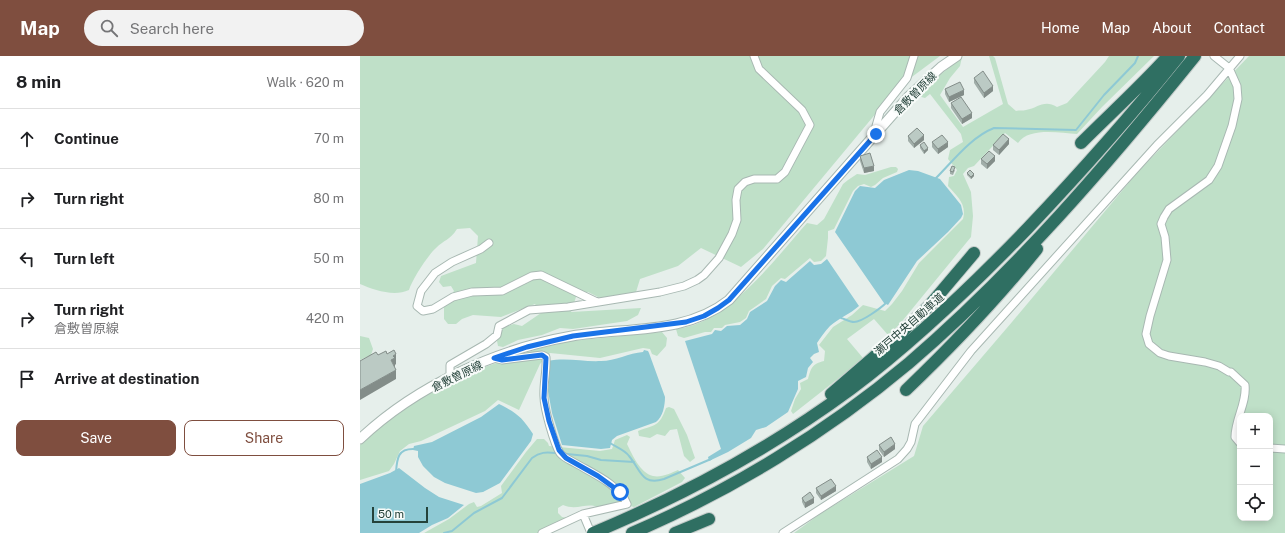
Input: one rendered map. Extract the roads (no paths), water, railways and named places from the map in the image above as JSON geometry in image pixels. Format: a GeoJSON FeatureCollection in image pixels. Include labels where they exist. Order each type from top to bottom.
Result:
{"type":"FeatureCollection","features":[{"type":"Feature","properties":{"kind":"highway"},"geometry":{"type":"LineString","coordinates":[[1081,143],[1143,83],[1168,56]]}},
{"type":"Feature","properties":{"kind":"highway","name":"瀬戸中央自動車道"},"geometry":{"type":"LineString","coordinates":[[592,533],[639,513],[698,484],[755,453],[845,393],[881,366],[963,293],[1078,175],[1121,127],[1179,56]]}},
{"type":"Feature","properties":{"kind":"highway"},"geometry":{"type":"LineString","coordinates":[[906,390],[967,329],[1023,266],[1090,182],[1195,56]]}},
{"type":"Feature","properties":{"kind":"highway"},"geometry":{"type":"LineString","coordinates":[[632,533],[696,503],[765,464],[808,437],[882,384],[909,363],[964,313],[1011,267],[1090,182]]}},
{"type":"Feature","properties":{"kind":"highway"},"geometry":{"type":"LineString","coordinates":[[788,432],[930,305],[974,253]]}},
{"type":"Feature","properties":{"kind":"highway"},"geometry":{"type":"LineString","coordinates":[[675,533],[709,519]]}},
{"type":"Feature","properties":{"kind":"street"},"geometry":{"type":"LineString","coordinates":[[450,377],[450,365],[486,344],[496,335],[499,326],[529,310],[568,307],[660,292],[684,286],[704,275],[719,258],[732,234],[736,220],[736,200],[738,189],[745,182],[777,179],[785,172],[810,124],[802,110],[759,69],[754,56]]}},
{"type":"Feature","properties":{"kind":"street"},"geometry":{"type":"LineString","coordinates":[[876,134],[876,126],[880,112],[907,78],[914,56]]}},
{"type":"Feature","properties":{"kind":"street","name":"倉敷曽原線"},"geometry":{"type":"LineString","coordinates":[[360,439],[392,413],[417,396],[450,377],[494,358],[527,347],[573,336],[686,322],[704,316],[718,308],[734,294],[909,96],[941,67],[957,56]]}},
{"type":"Feature","properties":{"kind":"street"},"geometry":{"type":"LineString","coordinates":[[1214,56],[1229,68],[1237,86],[1238,99],[1232,126],[1218,166],[1209,180],[1169,209],[1161,224],[1165,239],[1167,260],[1146,334],[1149,344],[1160,353],[1205,362],[1219,366],[1231,372],[1245,385],[1246,394],[1240,413]]}},
{"type":"Feature","properties":{"kind":"street"},"geometry":{"type":"LineString","coordinates":[[783,533],[898,459],[911,442],[915,424],[971,351],[1157,145],[1207,95],[1240,56]]}},
{"type":"Feature","properties":{"kind":"street"},"geometry":{"type":"LineString","coordinates":[[488,243],[480,250],[452,262],[435,273],[421,290],[417,306],[423,311],[433,309],[453,297],[472,292],[502,291],[532,276],[542,275],[598,302]]}},
{"type":"Feature","properties":{"kind":"street"},"geometry":{"type":"LineString","coordinates":[[494,358],[502,360],[542,355],[546,358],[544,398],[549,421],[559,450],[566,458],[598,476],[620,492],[625,498],[627,504],[584,515],[542,533]]}},
{"type":"Feature","properties":{"kind":"street"},"geometry":{"type":"LineString","coordinates":[[1237,421],[1235,427],[1235,437],[1237,439]]}},
{"type":"Feature","properties":{"kind":"street"},"geometry":{"type":"LineString","coordinates":[[1273,448],[1285,449]]}},
{"type":"Feature","properties":{"kind":"street"},"geometry":{"type":"LineString","coordinates":[[584,515],[592,533]]}},
{"type":"Feature","properties":{"kind":"water"},"geometry":{"type":"Polygon","coordinates":[[[909,170],[918,171],[940,179],[961,205],[963,214],[948,232],[917,261],[888,305],[884,303],[835,232],[855,191],[860,186],[875,188],[884,180],[909,170]]]}},
{"type":"Feature","properties":{"kind":"water"},"geometry":{"type":"Polygon","coordinates":[[[827,259],[859,306],[830,326],[817,343],[819,352],[810,358],[813,362],[808,368],[806,377],[798,381],[798,389],[788,412],[766,427],[756,430],[751,438],[728,452],[709,461],[708,457],[721,449],[685,341],[712,334],[715,330],[721,331],[727,326],[740,325],[747,319],[750,312],[767,301],[775,286],[781,280],[786,282],[810,261],[814,265],[821,264],[827,259]]]}},
{"type":"Feature","properties":{"kind":"water"},"geometry":{"type":"Polygon","coordinates":[[[644,350],[648,351],[649,353],[665,397],[663,411],[658,420],[617,436],[612,440],[610,448],[601,449],[562,445],[552,413],[548,391],[550,366],[548,366],[548,361],[561,359],[606,361],[643,352],[644,350]]]}},
{"type":"Feature","properties":{"kind":"water"},"geometry":{"type":"Polygon","coordinates":[[[499,404],[519,416],[526,423],[533,434],[531,441],[500,483],[483,492],[476,493],[445,483],[434,477],[423,466],[418,457],[418,451],[413,450],[414,446],[432,442],[481,417],[499,404]]]}},
{"type":"Feature","properties":{"kind":"water"},"geometry":{"type":"Polygon","coordinates":[[[399,468],[439,497],[464,505],[448,518],[419,533],[360,533],[360,484],[390,473],[399,468]]]}},
{"type":"Feature","properties":{"kind":"waterway"},"geometry":{"type":"LineString","coordinates":[[936,178],[970,143],[994,128],[1076,130],[1104,95],[1135,63],[1138,56]]}},
{"type":"Feature","properties":{"kind":"waterway"},"geometry":{"type":"LineString","coordinates":[[841,318],[852,322],[862,320],[887,302]]}},
{"type":"Feature","properties":{"kind":"waterway"},"geometry":{"type":"LineString","coordinates":[[610,443],[623,450],[633,461],[642,475],[656,481],[711,459]]}},
{"type":"Feature","properties":{"kind":"waterway"},"geometry":{"type":"LineString","coordinates":[[396,472],[398,458],[402,452],[409,449],[415,449]]}},
{"type":"Feature","properties":{"kind":"waterway"},"geometry":{"type":"LineString","coordinates":[[444,533],[452,531],[474,513],[502,498],[532,458],[543,453],[555,453]]}},
{"type":"Feature","properties":{"kind":"waterway"},"geometry":{"type":"LineString","coordinates":[[567,454],[587,456],[601,460],[634,462]]}}]}
